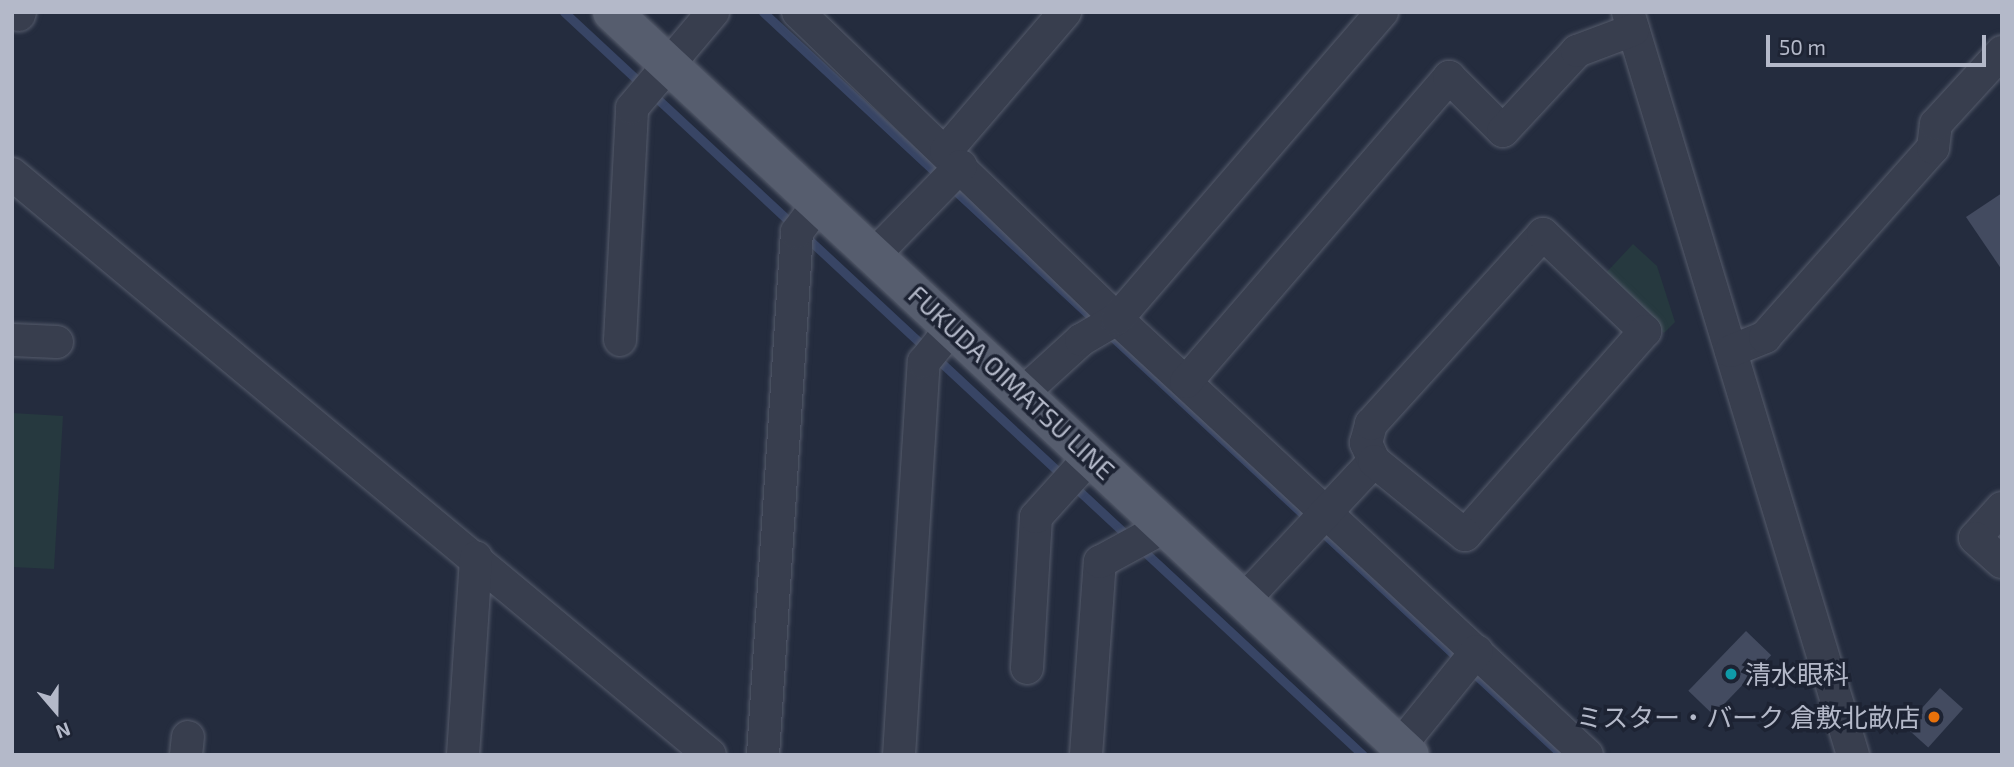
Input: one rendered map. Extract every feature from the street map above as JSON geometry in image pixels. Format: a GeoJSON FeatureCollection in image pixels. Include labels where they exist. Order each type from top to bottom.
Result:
{"type":"FeatureCollection","features":[{"type":"Feature","properties":{"kind":"main road","name":"FUKUDA OIMATSU LINE"},"geometry":{"type":"LineString","coordinates":[[612,12],[654,83],[806,219],[875,254],[939,343],[1024,392],[1075,474],[1144,537],[1244,600],[1405,750]]}},
{"type":"Feature","properties":{"kind":"street"},"geometry":{"type":"LineString","coordinates":[[620,340],[632,108],[713,12]]}},
{"type":"Feature","properties":{"kind":"street"},"geometry":{"type":"LineString","coordinates":[[875,254],[950,169],[1065,12]]}},
{"type":"Feature","properties":{"kind":"street"},"geometry":{"type":"LineString","coordinates":[[1024,392],[1106,325],[1382,12]]}},
{"type":"Feature","properties":{"kind":"street"},"geometry":{"type":"LineString","coordinates":[[809,16],[950,169],[1106,325],[1186,382],[1318,521],[1468,661],[1587,755]]}},
{"type":"Feature","properties":{"kind":"street"},"geometry":{"type":"LineString","coordinates":[[1186,382],[1449,77],[1503,131],[1577,51],[1631,21],[1853,755]]}},
{"type":"Feature","properties":{"kind":"street"},"geometry":{"type":"LineString","coordinates":[[1731,351],[1765,337],[1933,148],[1936,124],[2002,52]]}},
{"type":"Feature","properties":{"kind":"street"},"geometry":{"type":"LineString","coordinates":[[12,174],[476,568],[710,755]]}},
{"type":"Feature","properties":{"kind":"street"},"geometry":{"type":"LineString","coordinates":[[762,755],[806,219]]}},
{"type":"Feature","properties":{"kind":"street"},"geometry":{"type":"LineString","coordinates":[[1543,234],[1645,331],[1465,535],[1374,461],[1366,443],[1371,424],[1543,234]]}},
{"type":"Feature","properties":{"kind":"street"},"geometry":{"type":"LineString","coordinates":[[12,340],[57,342]]}},
{"type":"Feature","properties":{"kind":"street"},"geometry":{"type":"LineString","coordinates":[[899,755],[939,343]]}},
{"type":"Feature","properties":{"kind":"street"},"geometry":{"type":"LineString","coordinates":[[1244,600],[1374,461]]}},
{"type":"Feature","properties":{"kind":"street"},"geometry":{"type":"LineString","coordinates":[[1027,668],[1036,517],[1075,474]]}},
{"type":"Feature","properties":{"kind":"street"},"geometry":{"type":"LineString","coordinates":[[2002,508],[1975,538],[2002,562]]}},
{"type":"Feature","properties":{"kind":"street"},"geometry":{"type":"LineString","coordinates":[[1086,755],[1100,562],[1144,537]]}},
{"type":"Feature","properties":{"kind":"street"},"geometry":{"type":"LineString","coordinates":[[463,755],[476,568]]}},
{"type":"Feature","properties":{"kind":"street"},"geometry":{"type":"LineString","coordinates":[[1405,750],[1468,661]]}},
{"type":"Feature","properties":{"kind":"shaded area"},"geometry":{"type":"Polygon","coordinates":[[[1633,244],[1657,266],[1675,322],[1664,333],[1603,276],[1633,244]]]}},
{"type":"Feature","properties":{"kind":"shaded area"},"geometry":{"type":"Polygon","coordinates":[[[12,413],[63,416],[54,569],[12,567],[12,413]]]}},
{"type":"Feature","properties":{"kind":"building"},"geometry":{"type":"Polygon","coordinates":[[[2002,193],[2002,270],[1966,217],[2002,193]]]}},
{"type":"Feature","properties":{"kind":"building","name":"清水眼科"},"geometry":{"type":"Polygon","coordinates":[[[1746,631],[1771,655],[1714,715],[1688,691],[1746,631]]]}},
{"type":"Feature","properties":{"kind":"building","name":"ミスター・バーク 倉敷北畝店"},"geometry":{"type":"Polygon","coordinates":[[[1940,688],[1963,709],[1928,747],[1905,727],[1940,688]]]}},
{"type":"Feature","properties":{"kind":"waterway"},"geometry":{"type":"LineString","coordinates":[[564,12],[795,227]]}},
{"type":"Feature","properties":{"kind":"waterway"},"geometry":{"type":"LineString","coordinates":[[763,12],[1097,322]]}},
{"type":"Feature","properties":{"kind":"waterway"},"geometry":{"type":"LineString","coordinates":[[805,236],[1363,755]]}},
{"type":"Feature","properties":{"kind":"waterway"},"geometry":{"type":"LineString","coordinates":[[1107,332],[1562,755]]}},
{"type":"Feature","properties":{"kind":"place","name":"清水眼科"},"geometry":{"type":"Point","coordinates":[1731,674]}},
{"type":"Feature","properties":{"kind":"place","name":"ミスター・バーク 倉敷北畝店"},"geometry":{"type":"Point","coordinates":[1934,717]}}]}
